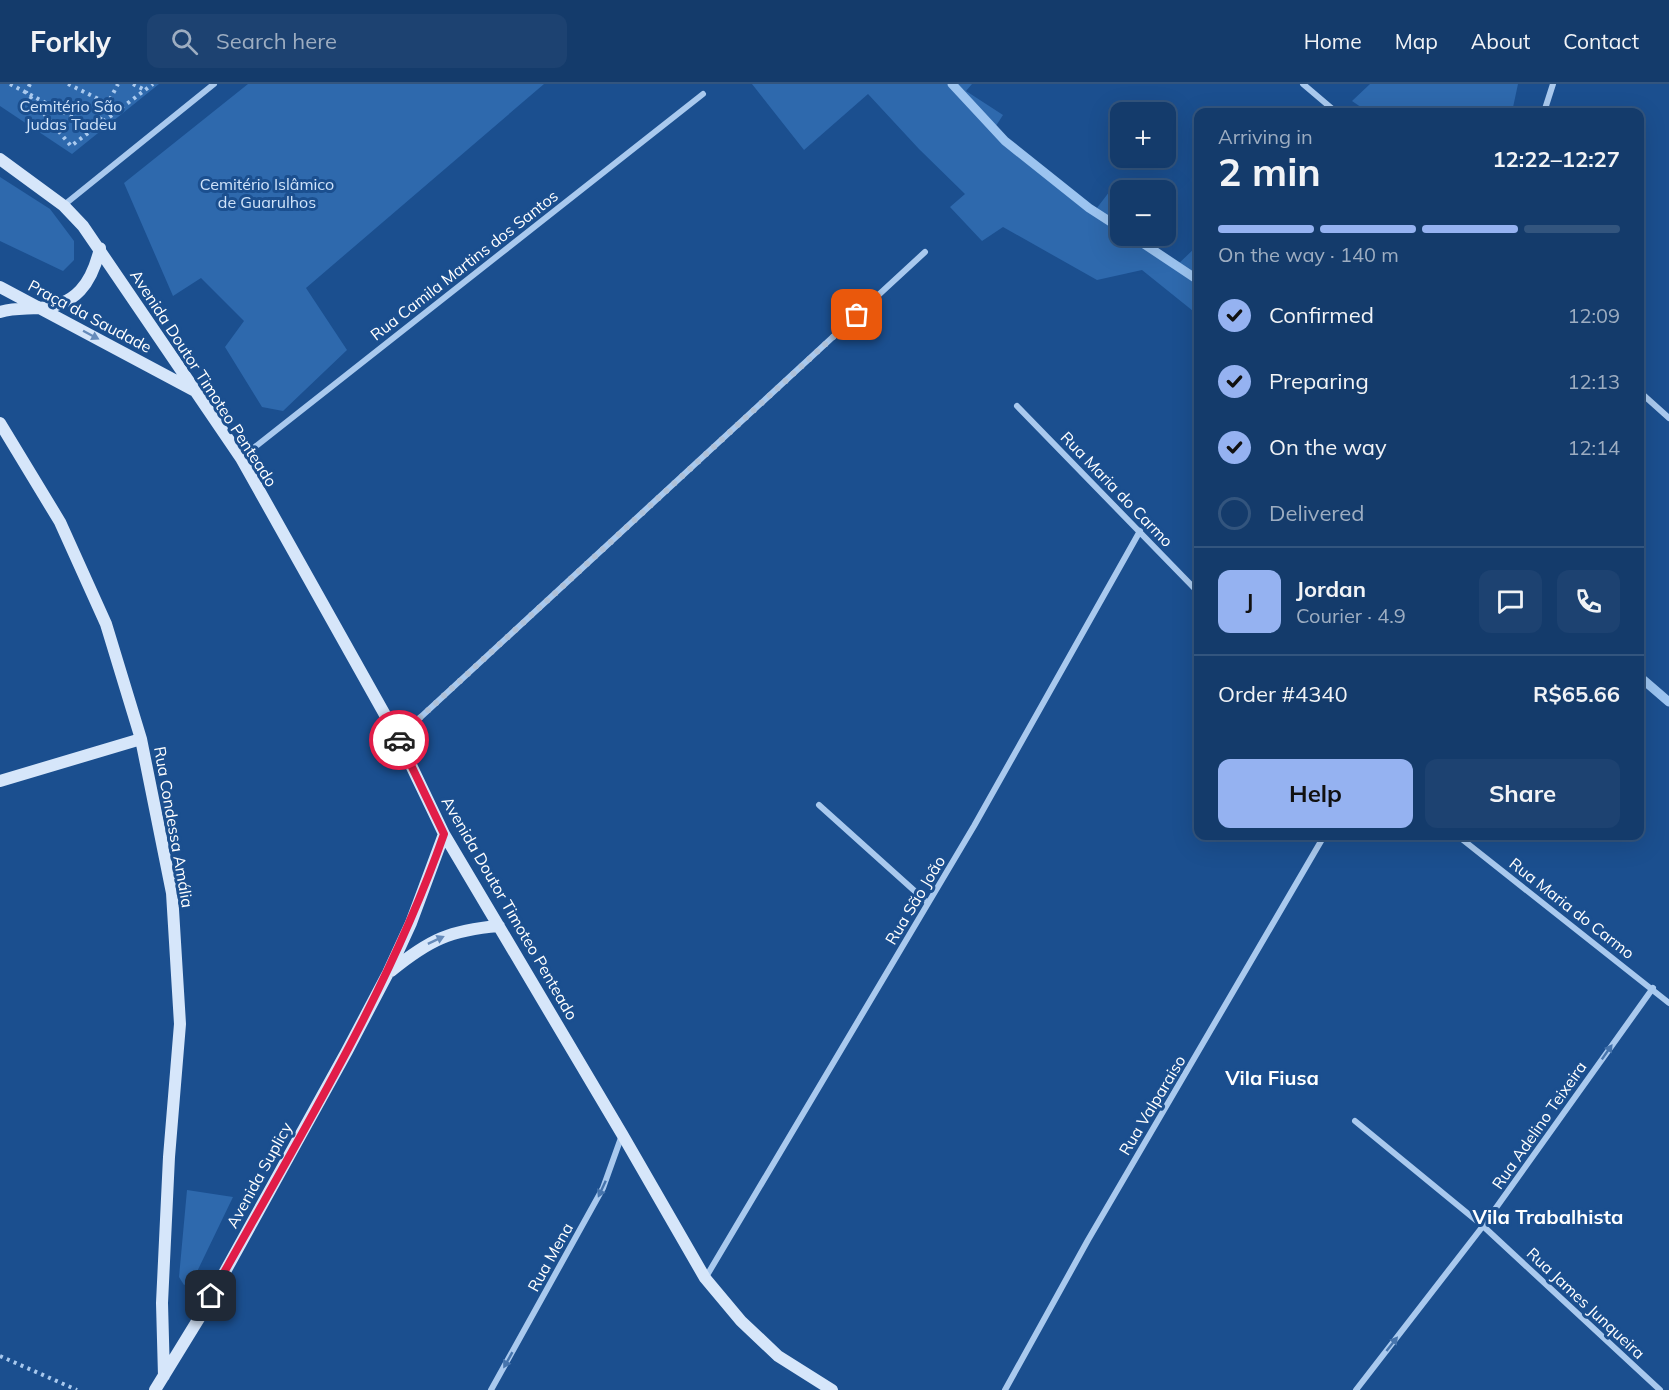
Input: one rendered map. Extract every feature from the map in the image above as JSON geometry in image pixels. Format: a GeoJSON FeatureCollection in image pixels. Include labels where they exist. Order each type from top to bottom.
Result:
{"type":"FeatureCollection","features":[{"type":"Feature","properties":{"kind":"street"},"geometry":{"type":"LineString","coordinates":[[64,206],[214,84]]}},
{"type":"Feature","properties":{"kind":"street"},"geometry":{"type":"LineString","coordinates":[[1303,84],[1331,108]]}},
{"type":"Feature","properties":{"kind":"street"},"geometry":{"type":"LineString","coordinates":[[1545,108],[1553,84]]}},
{"type":"Feature","properties":{"kind":"street","name":"Rua Camila Martins dos Santos"},"geometry":{"type":"LineString","coordinates":[[241,458],[703,94]]}},
{"type":"Feature","properties":{"kind":"street","name":"Avenida Doutor Timoteo Penteado"},"geometry":{"type":"LineString","coordinates":[[0,159],[64,206],[83,226],[241,458],[398,738],[444,834],[705,1278],[741,1321],[778,1356],[832,1390]]}},
{"type":"Feature","properties":{"kind":"street"},"geometry":{"type":"LineString","coordinates":[[0,312],[59,305],[80,292],[88,283],[95,267],[99,248]]}},
{"type":"Feature","properties":{"kind":"street"},"geometry":{"type":"LineString","coordinates":[[398,738],[926,252]]}},
{"type":"Feature","properties":{"kind":"street","name":"Praça da Saudade"},"geometry":{"type":"LineString","coordinates":[[0,287],[197,392]]}},
{"type":"Feature","properties":{"kind":"street"},"geometry":{"type":"LineString","coordinates":[[1644,396],[1669,418]]}},
{"type":"Feature","properties":{"kind":"street","name":"Rua Maria do Carmo"},"geometry":{"type":"LineString","coordinates":[[1017,406],[1194,588]]}},
{"type":"Feature","properties":{"kind":"street","name":"Rua Condessa Amália"},"geometry":{"type":"LineString","coordinates":[[0,423],[60,522],[106,624],[141,739],[172,893],[180,1024],[169,1157],[162,1303],[164,1376]]}},
{"type":"Feature","properties":{"kind":"street","name":"Rua São João"},"geometry":{"type":"LineString","coordinates":[[705,1278],[928,903],[1140,531]]}},
{"type":"Feature","properties":{"kind":"street"},"geometry":{"type":"LineString","coordinates":[[0,781],[141,739]]}},
{"type":"Feature","properties":{"kind":"street"},"geometry":{"type":"LineString","coordinates":[[819,805],[928,903]]}},
{"type":"Feature","properties":{"kind":"street","name":"Avenida Suplicy"},"geometry":{"type":"LineString","coordinates":[[155,1390],[201,1315],[347,1051],[387,973],[419,902],[444,834]]}},
{"type":"Feature","properties":{"kind":"street","name":"Rua Valparaiso"},"geometry":{"type":"LineString","coordinates":[[1005,1390],[1088,1240],[1322,840]]}},
{"type":"Feature","properties":{"kind":"street","name":"Rua Maria do Carmo"},"geometry":{"type":"LineString","coordinates":[[1463,840],[1653,988],[1669,1003]]}},
{"type":"Feature","properties":{"kind":"street","name":"Avenida Suplicy"},"geometry":{"type":"LineString","coordinates":[[387,973],[432,941],[456,932],[499,926]]}},
{"type":"Feature","properties":{"kind":"street","name":"Rua Adelino Teixeira"},"geometry":{"type":"LineString","coordinates":[[1356,1390],[1483,1226],[1653,988]]}},
{"type":"Feature","properties":{"kind":"street","name":"Rua James Junqueira"},"geometry":{"type":"LineString","coordinates":[[1355,1121],[1483,1226],[1660,1390]]}},
{"type":"Feature","properties":{"kind":"street","name":"Rua Mena"},"geometry":{"type":"LineString","coordinates":[[491,1390],[603,1188],[622,1134]]}},
{"type":"Feature","properties":{"kind":"path"},"geometry":{"type":"LineString","coordinates":[[10,84],[95,129]]}},
{"type":"Feature","properties":{"kind":"path"},"geometry":{"type":"LineString","coordinates":[[26,92],[30,84]]}},
{"type":"Feature","properties":{"kind":"path"},"geometry":{"type":"LineString","coordinates":[[69,84],[121,110]]}},
{"type":"Feature","properties":{"kind":"path"},"geometry":{"type":"LineString","coordinates":[[95,129],[118,84]]}},
{"type":"Feature","properties":{"kind":"path"},"geometry":{"type":"LineString","coordinates":[[133,84],[145,90]]}},
{"type":"Feature","properties":{"kind":"path"},"geometry":{"type":"LineString","coordinates":[[26,92],[71,146],[153,84]]}},
{"type":"Feature","properties":{"kind":"path"},"geometry":{"type":"LineString","coordinates":[[0,1356],[77,1390]]}},
{"type":"Feature","properties":{"kind":"green space","name":"Cemitério São Judas Tadeu"},"geometry":{"type":"Polygon","coordinates":[[[0,84],[159,84],[72,154],[0,106],[0,84]]]}},
{"type":"Feature","properties":{"kind":"green space","name":"Cemitério Islâmico de Guarulhos"},"geometry":{"type":"Polygon","coordinates":[[[248,84],[544,84],[306,288],[347,350],[283,411],[262,407],[225,347],[244,321],[201,278],[173,296],[124,183],[248,84]]]}},
{"type":"Feature","properties":{"kind":"green space"},"geometry":{"type":"Polygon","coordinates":[[[752,84],[972,84],[966,91],[1003,115],[992,132],[1093,213],[1110,191],[1110,246],[1148,246],[1174,268],[1194,249],[1194,312],[1142,270],[1097,280],[1003,227],[982,241],[950,207],[965,194],[868,94],[804,150],[752,84]]]}},
{"type":"Feature","properties":{"kind":"green space"},"geometry":{"type":"Polygon","coordinates":[[[1370,84],[1518,84],[1513,108],[1362,108],[1352,101],[1370,84]]]}},
{"type":"Feature","properties":{"kind":"green space"},"geometry":{"type":"Polygon","coordinates":[[[0,177],[50,209],[74,241],[74,260],[63,271],[0,241],[0,177]]]}},
{"type":"Feature","properties":{"kind":"green space"},"geometry":{"type":"Polygon","coordinates":[[[187,1190],[233,1197],[193,1280],[184,1285],[179,1277],[187,1190]]]}},
{"type":"Feature","properties":{"kind":"waterway"},"geometry":{"type":"LineString","coordinates":[[952,84],[1005,141],[1089,208],[1110,222]]}},
{"type":"Feature","properties":{"kind":"waterway"},"geometry":{"type":"LineString","coordinates":[[1147,246],[1194,277]]}},
{"type":"Feature","properties":{"kind":"waterway"},"geometry":{"type":"LineString","coordinates":[[1644,680],[1669,702]]}},
{"type":"Feature","properties":{"kind":"way so far"},"geometry":{"type":"LineString","coordinates":[[399,740],[398,738],[857,315]]}},
{"type":"Feature","properties":{"kind":"district","name":"Vila Fiusa"},"geometry":{"type":"Point","coordinates":[1272,1078]}},
{"type":"Feature","properties":{"kind":"district","name":"Vila Trabalhista"},"geometry":{"type":"Point","coordinates":[1548,1217]}},
{"type":"Feature","properties":{"kind":"route"},"geometry":{"type":"LineString","coordinates":[[211,1296],[347,1051],[387,973],[411,922],[444,834],[399,740]]}}]}
